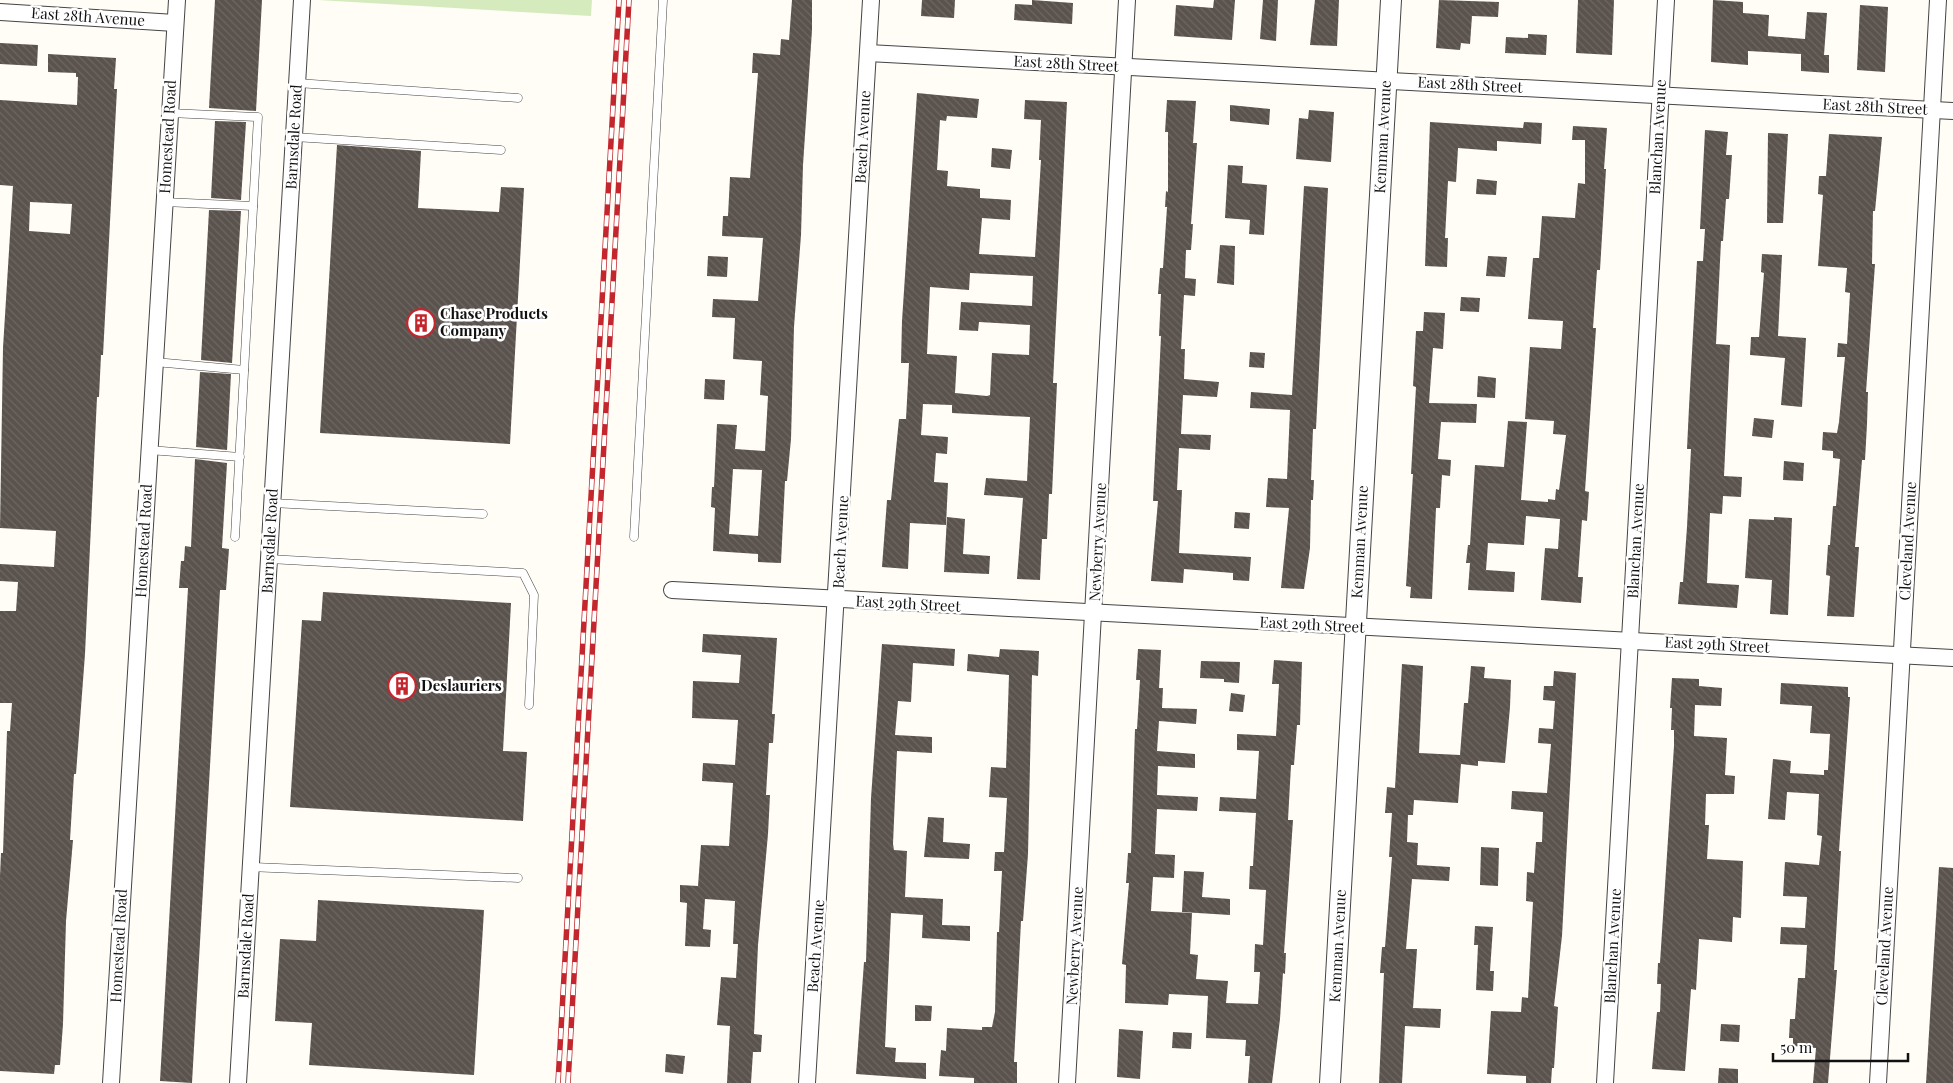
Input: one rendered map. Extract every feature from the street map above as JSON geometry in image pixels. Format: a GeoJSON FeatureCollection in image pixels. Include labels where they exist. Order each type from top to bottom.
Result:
{"type":"FeatureCollection","features":[{"type":"Feature","properties":{"kind":"street","name":"Homestead Road"},"geometry":{"type":"LineString","coordinates":[[111,1083],[176,0]]}},
{"type":"Feature","properties":{"kind":"street","name":"Barnsdale Road"},"geometry":{"type":"LineString","coordinates":[[238,1083],[302,0]]}},
{"type":"Feature","properties":{"kind":"street","name":"Beach Avenue"},"geometry":{"type":"LineString","coordinates":[[807,1083],[837,601],[871,0]]}},
{"type":"Feature","properties":{"kind":"street","name":"Newberry Avenue"},"geometry":{"type":"LineString","coordinates":[[1067,1083],[1128,0]]}},
{"type":"Feature","properties":{"kind":"street","name":"Kemman Avenue"},"geometry":{"type":"LineString","coordinates":[[1330,1083],[1391,0]]}},
{"type":"Feature","properties":{"kind":"street","name":"Blanchan Avenue"},"geometry":{"type":"LineString","coordinates":[[1605,1083],[1666,0]]}},
{"type":"Feature","properties":{"kind":"street","name":"Cleveland Avenue"},"geometry":{"type":"LineString","coordinates":[[1878,1083],[1938,0]]}},
{"type":"Feature","properties":{"kind":"street","name":"East 28th Avenue"},"geometry":{"type":"LineString","coordinates":[[0,12],[175,23]]}},
{"type":"Feature","properties":{"kind":"street","name":"East 28th Street"},"geometry":{"type":"LineString","coordinates":[[868,53],[1953,111]]}},
{"type":"Feature","properties":{"kind":"street","name":"East 29th Street"},"geometry":{"type":"LineString","coordinates":[[672,590],[837,601],[1094,612],[1953,658]]}},
{"type":"Feature","properties":{"kind":"lane"},"geometry":{"type":"LineString","coordinates":[[634,537],[664,0]]}},
{"type":"Feature","properties":{"kind":"lane"},"geometry":{"type":"LineString","coordinates":[[297,83],[518,98]]}},
{"type":"Feature","properties":{"kind":"lane"},"geometry":{"type":"LineString","coordinates":[[170,113],[258,117],[235,537]]}},
{"type":"Feature","properties":{"kind":"lane"},"geometry":{"type":"LineString","coordinates":[[294,137],[501,150]]}},
{"type":"Feature","properties":{"kind":"lane"},"geometry":{"type":"LineString","coordinates":[[164,202],[253,206]]}},
{"type":"Feature","properties":{"kind":"lane"},"geometry":{"type":"LineString","coordinates":[[155,362],[244,370]]}},
{"type":"Feature","properties":{"kind":"lane"},"geometry":{"type":"LineString","coordinates":[[149,450],[240,457]]}},
{"type":"Feature","properties":{"kind":"lane"},"geometry":{"type":"LineString","coordinates":[[272,503],[483,514]]}},
{"type":"Feature","properties":{"kind":"lane"},"geometry":{"type":"LineString","coordinates":[[269,559],[523,573],[534,595],[529,704]]}},
{"type":"Feature","properties":{"kind":"lane"},"geometry":{"type":"LineString","coordinates":[[251,867],[518,878]]}},
{"type":"Feature","properties":{"kind":"green space"},"geometry":{"type":"Polygon","coordinates":[[[318,0],[592,0],[591,16],[318,0]]]}},
{"type":"Feature","properties":{"kind":"building"},"geometry":{"type":"Polygon","coordinates":[[[215,0],[262,0],[256,111],[209,108],[215,0]]]}},
{"type":"Feature","properties":{"kind":"building"},"geometry":{"type":"Polygon","coordinates":[[[792,0],[812,0],[801,235],[794,327],[791,439],[787,481],[785,481],[781,563],[758,562],[758,554],[713,551],[715,508],[711,507],[712,487],[714,487],[717,424],[737,425],[735,449],[765,451],[768,396],[760,395],[762,361],[733,359],[735,318],[712,317],[713,299],[758,301],[763,238],[722,236],[723,216],[728,216],[730,177],[750,178],[758,73],[752,73],[753,53],[780,55],[781,39],[789,40],[792,0]],[[733,469],[729,534],[758,536],[762,470],[733,469]]]}},
{"type":"Feature","properties":{"kind":"building"},"geometry":{"type":"Polygon","coordinates":[[[922,0],[955,0],[954,18],[921,16],[922,0]]]}},
{"type":"Feature","properties":{"kind":"building"},"geometry":{"type":"Polygon","coordinates":[[[1032,0],[1073,3],[1072,24],[1014,20],[1015,4],[1032,5],[1032,0]]]}},
{"type":"Feature","properties":{"kind":"building"},"geometry":{"type":"Polygon","coordinates":[[[1214,0],[1235,0],[1232,40],[1174,36],[1176,5],[1213,8],[1214,0]]]}},
{"type":"Feature","properties":{"kind":"building"},"geometry":{"type":"Polygon","coordinates":[[[1263,0],[1278,0],[1276,41],[1260,39],[1263,0]]]}},
{"type":"Feature","properties":{"kind":"building"},"geometry":{"type":"Polygon","coordinates":[[[1315,0],[1339,0],[1337,46],[1310,45],[1315,0]]]}},
{"type":"Feature","properties":{"kind":"building"},"geometry":{"type":"Polygon","coordinates":[[[1439,0],[1499,2],[1498,17],[1472,16],[1470,44],[1461,43],[1460,50],[1436,48],[1439,0]]]}},
{"type":"Feature","properties":{"kind":"building"},"geometry":{"type":"Polygon","coordinates":[[[1578,0],[1614,0],[1612,55],[1576,53],[1578,0]]]}},
{"type":"Feature","properties":{"kind":"building"},"geometry":{"type":"Polygon","coordinates":[[[1713,0],[1743,2],[1743,13],[1769,15],[1768,36],[1805,39],[1807,12],[1827,13],[1824,55],[1829,55],[1829,73],[1801,71],[1801,54],[1748,51],[1748,65],[1711,62],[1713,0]]]}},
{"type":"Feature","properties":{"kind":"building"},"geometry":{"type":"Polygon","coordinates":[[[1860,5],[1888,7],[1885,72],[1857,70],[1860,5]]]}},
{"type":"Feature","properties":{"kind":"building"},"geometry":{"type":"Polygon","coordinates":[[[1528,34],[1547,35],[1546,55],[1505,53],[1506,37],[1528,38],[1528,34]]]}},
{"type":"Feature","properties":{"kind":"building"},"geometry":{"type":"Polygon","coordinates":[[[0,43],[38,45],[37,66],[0,64],[0,43]]]}},
{"type":"Feature","properties":{"kind":"building"},"geometry":{"type":"Polygon","coordinates":[[[48,54],[116,58],[114,89],[117,89],[103,355],[101,355],[99,397],[97,397],[85,654],[70,840],[73,840],[66,921],[63,1024],[60,1065],[55,1065],[54,1074],[0,1071],[0,876],[1,853],[3,853],[7,731],[10,731],[12,703],[0,703],[0,611],[16,611],[18,582],[0,581],[0,564],[54,567],[56,531],[0,528],[3,348],[13,186],[0,185],[0,100],[77,105],[78,77],[76,77],[76,73],[48,72],[48,54]],[[30,202],[29,231],[70,234],[72,204],[30,202]]]}},
{"type":"Feature","properties":{"kind":"building"},"geometry":{"type":"Polygon","coordinates":[[[917,93],[979,99],[977,118],[947,116],[946,121],[940,120],[937,170],[948,171],[947,186],[980,189],[980,198],[1011,200],[1010,220],[982,218],[979,254],[1035,257],[1041,160],[1039,160],[1041,120],[1024,119],[1025,100],[1067,102],[1053,383],[1057,383],[1052,494],[1049,494],[1047,539],[1042,539],[1040,580],[1017,579],[1023,498],[984,495],[986,478],[1027,481],[1030,417],[952,413],[952,405],[923,404],[921,435],[948,437],[947,454],[936,453],[934,482],[948,483],[946,525],[910,523],[908,569],[882,567],[887,500],[891,500],[899,419],[906,419],[909,363],[901,363],[917,93]],[[970,273],[969,290],[930,287],[927,354],[957,356],[955,393],[990,395],[992,353],[1029,355],[1030,325],[979,322],[978,331],[959,330],[961,302],[1032,306],[1033,276],[970,273]]]}},
{"type":"Feature","properties":{"kind":"building"},"geometry":{"type":"Polygon","coordinates":[[[1167,100],[1196,101],[1193,143],[1197,143],[1191,224],[1193,224],[1191,250],[1186,250],[1185,278],[1196,279],[1195,296],[1184,295],[1181,349],[1185,349],[1184,379],[1219,382],[1217,397],[1183,395],[1181,434],[1211,435],[1210,450],[1179,448],[1177,490],[1182,490],[1179,553],[1251,557],[1249,581],[1233,580],[1233,573],[1184,569],[1183,583],[1151,581],[1158,501],[1153,501],[1161,336],[1159,336],[1161,294],[1158,294],[1160,268],[1163,268],[1167,207],[1165,207],[1166,191],[1168,192],[1168,132],[1165,132],[1167,100]]]}},
{"type":"Feature","properties":{"kind":"building"},"geometry":{"type":"Polygon","coordinates":[[[1230,105],[1270,109],[1269,125],[1230,121],[1230,105]]]}},
{"type":"Feature","properties":{"kind":"building"},"geometry":{"type":"Polygon","coordinates":[[[1309,110],[1334,112],[1331,162],[1296,159],[1299,118],[1308,119],[1309,110]]]}},
{"type":"Feature","properties":{"kind":"building"},"geometry":{"type":"Polygon","coordinates":[[[215,121],[246,122],[241,200],[211,198],[215,121]]]}},
{"type":"Feature","properties":{"kind":"building"},"geometry":{"type":"Polygon","coordinates":[[[1430,122],[1523,128],[1524,122],[1542,123],[1541,144],[1497,141],[1497,151],[1458,148],[1456,182],[1448,181],[1445,238],[1448,238],[1447,267],[1425,266],[1430,122]]]}},
{"type":"Feature","properties":{"kind":"building"},"geometry":{"type":"Polygon","coordinates":[[[1573,126],[1607,128],[1600,270],[1597,270],[1593,328],[1596,328],[1585,491],[1589,492],[1587,521],[1582,520],[1578,577],[1583,577],[1581,603],[1541,600],[1545,548],[1558,549],[1560,519],[1526,516],[1524,545],[1488,543],[1486,570],[1515,572],[1514,592],[1468,590],[1470,563],[1466,563],[1468,545],[1470,545],[1475,465],[1504,467],[1508,421],[1527,422],[1521,500],[1548,502],[1548,499],[1555,500],[1556,489],[1559,490],[1566,435],[1553,434],[1554,421],[1525,419],[1530,347],[1561,349],[1563,321],[1528,319],[1533,258],[1539,258],[1542,216],[1575,218],[1578,183],[1585,184],[1585,140],[1572,140],[1573,126]]]}},
{"type":"Feature","properties":{"kind":"building"},"geometry":{"type":"Polygon","coordinates":[[[1705,130],[1728,132],[1726,155],[1732,155],[1729,199],[1726,199],[1723,241],[1721,241],[1716,344],[1730,345],[1724,476],[1742,477],[1741,497],[1723,496],[1722,514],[1710,513],[1707,583],[1739,585],[1737,608],[1678,604],[1680,582],[1683,582],[1687,527],[1691,449],[1687,449],[1697,261],[1703,261],[1705,229],[1700,229],[1705,130]]]}},
{"type":"Feature","properties":{"kind":"building"},"geometry":{"type":"Polygon","coordinates":[[[1768,133],[1788,134],[1783,223],[1767,223],[1768,133]]]}},
{"type":"Feature","properties":{"kind":"building"},"geometry":{"type":"Polygon","coordinates":[[[1829,134],[1882,137],[1875,211],[1873,211],[1872,264],[1875,264],[1866,392],[1868,392],[1865,460],[1862,460],[1855,547],[1859,547],[1854,617],[1827,616],[1830,576],[1826,575],[1828,545],[1830,545],[1833,506],[1836,506],[1840,459],[1833,458],[1833,451],[1822,450],[1823,432],[1837,433],[1845,357],[1837,357],[1838,343],[1847,344],[1850,293],[1845,292],[1847,268],[1818,266],[1823,195],[1818,194],[1819,176],[1826,176],[1829,134]]]}},
{"type":"Feature","properties":{"kind":"building","name":"Chase Products Company"},"geometry":{"type":"Polygon","coordinates":[[[337,145],[421,151],[418,208],[499,212],[501,187],[524,188],[510,444],[320,433],[337,145]]]}},
{"type":"Feature","properties":{"kind":"building"},"geometry":{"type":"Polygon","coordinates":[[[992,148],[1012,150],[1010,169],[991,167],[992,148]]]}},
{"type":"Feature","properties":{"kind":"building"},"geometry":{"type":"Polygon","coordinates":[[[1228,165],[1243,166],[1242,183],[1267,185],[1264,235],[1249,234],[1250,220],[1225,218],[1228,165]]]}},
{"type":"Feature","properties":{"kind":"building"},"geometry":{"type":"Polygon","coordinates":[[[1477,179],[1497,181],[1496,195],[1476,194],[1477,179]]]}},
{"type":"Feature","properties":{"kind":"building"},"geometry":{"type":"Polygon","coordinates":[[[1304,186],[1328,188],[1316,429],[1313,429],[1311,480],[1314,480],[1313,500],[1311,500],[1310,548],[1304,589],[1281,588],[1289,508],[1266,507],[1268,478],[1287,479],[1290,410],[1250,408],[1251,392],[1292,395],[1304,186]]]}},
{"type":"Feature","properties":{"kind":"building"},"geometry":{"type":"Polygon","coordinates":[[[209,210],[241,211],[232,363],[201,360],[209,210]]]}},
{"type":"Feature","properties":{"kind":"building"},"geometry":{"type":"Polygon","coordinates":[[[1220,245],[1235,246],[1234,285],[1217,283],[1220,245]]]}},
{"type":"Feature","properties":{"kind":"building"},"geometry":{"type":"Polygon","coordinates":[[[1762,254],[1782,255],[1778,336],[1806,338],[1802,407],[1781,405],[1785,358],[1750,355],[1751,337],[1759,337],[1764,273],[1761,272],[1762,254]]]}},
{"type":"Feature","properties":{"kind":"building"},"geometry":{"type":"Polygon","coordinates":[[[708,256],[728,257],[727,277],[707,276],[708,256]]]}},
{"type":"Feature","properties":{"kind":"building"},"geometry":{"type":"Polygon","coordinates":[[[1488,256],[1507,257],[1505,277],[1486,276],[1488,256]]]}},
{"type":"Feature","properties":{"kind":"building"},"geometry":{"type":"Polygon","coordinates":[[[1461,297],[1480,298],[1479,312],[1460,311],[1461,297]]]}},
{"type":"Feature","properties":{"kind":"building"},"geometry":{"type":"Polygon","coordinates":[[[1424,312],[1445,313],[1443,349],[1433,348],[1429,403],[1477,404],[1476,423],[1441,422],[1438,459],[1451,460],[1450,476],[1442,475],[1440,508],[1436,508],[1432,599],[1410,598],[1411,587],[1406,586],[1413,474],[1411,474],[1416,387],[1413,386],[1416,331],[1423,331],[1424,312]]]}},
{"type":"Feature","properties":{"kind":"building"},"geometry":{"type":"Polygon","coordinates":[[[1250,352],[1265,353],[1264,368],[1249,367],[1250,352]]]}},
{"type":"Feature","properties":{"kind":"building"},"geometry":{"type":"Polygon","coordinates":[[[200,372],[231,374],[227,450],[196,447],[200,372]]]}},
{"type":"Feature","properties":{"kind":"building"},"geometry":{"type":"Polygon","coordinates":[[[1478,376],[1496,378],[1495,398],[1477,397],[1478,376]]]}},
{"type":"Feature","properties":{"kind":"building"},"geometry":{"type":"Polygon","coordinates":[[[705,379],[725,380],[724,400],[704,399],[705,379]]]}},
{"type":"Feature","properties":{"kind":"building"},"geometry":{"type":"Polygon","coordinates":[[[1754,418],[1774,420],[1772,438],[1752,436],[1754,418]]]}},
{"type":"Feature","properties":{"kind":"building"},"geometry":{"type":"Polygon","coordinates":[[[195,459],[227,463],[222,548],[229,549],[226,590],[220,590],[192,1083],[160,1081],[188,588],[179,588],[181,561],[184,561],[185,546],[191,547],[195,459]]]}},
{"type":"Feature","properties":{"kind":"building"},"geometry":{"type":"Polygon","coordinates":[[[1784,461],[1804,463],[1803,481],[1783,480],[1784,461]]]}},
{"type":"Feature","properties":{"kind":"building"},"geometry":{"type":"Polygon","coordinates":[[[1235,512],[1250,513],[1249,529],[1234,528],[1235,512]]]}},
{"type":"Feature","properties":{"kind":"building"},"geometry":{"type":"Polygon","coordinates":[[[947,517],[965,519],[963,554],[990,556],[989,574],[944,572],[947,517]]]}},
{"type":"Feature","properties":{"kind":"building"},"geometry":{"type":"Polygon","coordinates":[[[1774,517],[1792,518],[1788,615],[1770,614],[1772,580],[1745,578],[1749,519],[1774,520],[1774,517]]]}},
{"type":"Feature","properties":{"kind":"building","name":"Deslauriers"},"geometry":{"type":"Polygon","coordinates":[[[323,592],[511,603],[503,751],[527,752],[523,821],[290,807],[302,620],[321,621],[323,592]]]}},
{"type":"Feature","properties":{"kind":"building"},"geometry":{"type":"Polygon","coordinates":[[[703,634],[777,638],[772,714],[775,714],[773,743],[769,743],[766,795],[770,795],[768,834],[758,945],[754,1034],[762,1035],[761,1052],[753,1052],[751,1083],[727,1083],[730,1026],[717,1025],[721,977],[736,978],[738,944],[733,944],[735,901],[705,899],[703,929],[711,930],[710,947],[685,946],[687,903],[680,902],[680,885],[698,886],[701,845],[729,846],[733,783],[702,781],[703,763],[735,765],[738,720],[692,718],[693,681],[739,683],[741,655],[702,652],[703,634]]]}},
{"type":"Feature","properties":{"kind":"building"},"geometry":{"type":"Polygon","coordinates":[[[882,644],[955,649],[954,666],[913,663],[911,702],[898,701],[895,735],[932,737],[932,753],[897,751],[893,844],[894,850],[907,851],[905,897],[943,899],[942,925],[970,926],[970,941],[922,938],[923,915],[891,913],[885,1047],[896,1048],[895,1062],[926,1063],[926,1079],[856,1074],[864,962],[866,962],[871,798],[882,644]]]}},
{"type":"Feature","properties":{"kind":"building"},"geometry":{"type":"Polygon","coordinates":[[[1000,649],[1039,651],[1038,676],[1032,675],[1028,854],[1023,921],[1021,921],[1014,1062],[1017,1062],[1017,1083],[974,1083],[974,1078],[939,1076],[941,1050],[946,1051],[947,1028],[982,1030],[982,1027],[992,1027],[995,1012],[997,932],[999,932],[1002,871],[994,871],[995,852],[1004,852],[1007,798],[989,797],[991,767],[1006,768],[1009,675],[967,671],[968,654],[999,657],[1000,649]]]}},
{"type":"Feature","properties":{"kind":"building"},"geometry":{"type":"Polygon","coordinates":[[[1138,649],[1161,650],[1159,688],[1163,688],[1162,708],[1197,709],[1196,724],[1159,721],[1157,751],[1195,754],[1195,768],[1158,766],[1157,795],[1198,797],[1197,811],[1157,809],[1155,854],[1175,855],[1174,878],[1153,877],[1151,911],[1192,913],[1190,954],[1198,955],[1196,979],[1228,981],[1226,1003],[1258,1004],[1260,972],[1254,972],[1255,944],[1263,945],[1266,890],[1249,889],[1250,866],[1253,866],[1256,813],[1219,811],[1220,797],[1256,799],[1259,751],[1237,750],[1237,734],[1276,736],[1279,684],[1272,684],[1274,660],[1302,662],[1300,725],[1297,725],[1294,765],[1291,765],[1288,820],[1293,820],[1284,953],[1286,953],[1285,974],[1283,973],[1280,1019],[1272,1083],[1248,1083],[1250,1056],[1245,1056],[1246,1040],[1206,1038],[1208,996],[1169,994],[1168,1005],[1125,1003],[1126,965],[1122,964],[1129,883],[1126,883],[1128,853],[1131,853],[1135,729],[1137,729],[1140,680],[1136,680],[1138,649]]]}},
{"type":"Feature","properties":{"kind":"building"},"geometry":{"type":"Polygon","coordinates":[[[1201,661],[1240,662],[1239,683],[1224,682],[1224,679],[1200,678],[1201,661]]]}},
{"type":"Feature","properties":{"kind":"building"},"geometry":{"type":"Polygon","coordinates":[[[1402,664],[1423,666],[1419,753],[1460,755],[1464,703],[1468,703],[1471,666],[1485,667],[1484,678],[1511,680],[1510,707],[1505,763],[1478,761],[1478,766],[1461,764],[1458,803],[1414,800],[1413,815],[1408,815],[1407,842],[1418,843],[1417,865],[1450,867],[1449,881],[1412,879],[1406,949],[1417,949],[1413,1008],[1441,1009],[1440,1028],[1405,1026],[1402,1083],[1379,1083],[1384,973],[1380,973],[1382,947],[1385,947],[1392,857],[1389,857],[1392,813],[1385,813],[1387,787],[1395,788],[1402,664]]]}},
{"type":"Feature","properties":{"kind":"building"},"geometry":{"type":"Polygon","coordinates":[[[1554,671],[1576,673],[1562,936],[1554,1006],[1558,1007],[1554,1068],[1552,1068],[1551,1083],[1526,1083],[1526,1076],[1487,1074],[1491,1011],[1521,1012],[1522,997],[1528,998],[1533,902],[1526,901],[1527,872],[1534,873],[1536,842],[1542,842],[1543,812],[1511,809],[1512,791],[1547,793],[1551,744],[1538,743],[1539,728],[1553,729],[1555,701],[1543,700],[1544,686],[1553,686],[1554,671]]]}},
{"type":"Feature","properties":{"kind":"building"},"geometry":{"type":"Polygon","coordinates":[[[1672,678],[1699,679],[1699,686],[1722,688],[1721,706],[1695,705],[1694,736],[1727,738],[1725,775],[1735,776],[1734,794],[1706,794],[1705,825],[1709,825],[1707,859],[1743,861],[1741,918],[1733,917],[1732,942],[1699,939],[1696,990],[1691,989],[1685,1071],[1652,1069],[1657,1012],[1660,1012],[1661,984],[1657,984],[1658,963],[1660,963],[1674,746],[1674,730],[1671,730],[1672,708],[1670,708],[1672,678]]]}},
{"type":"Feature","properties":{"kind":"building"},"geometry":{"type":"Polygon","coordinates":[[[1781,683],[1848,687],[1848,697],[1850,697],[1839,851],[1841,851],[1834,970],[1837,970],[1828,1083],[1813,1083],[1816,1048],[1793,1046],[1793,1038],[1789,1038],[1790,1019],[1795,1019],[1798,978],[1805,978],[1807,945],[1780,944],[1781,927],[1805,928],[1807,897],[1783,896],[1785,862],[1819,865],[1822,836],[1817,835],[1819,794],[1787,792],[1785,820],[1768,819],[1773,759],[1791,761],[1790,773],[1824,775],[1824,770],[1828,770],[1830,734],[1810,733],[1812,706],[1780,704],[1781,683]]]}},
{"type":"Feature","properties":{"kind":"building"},"geometry":{"type":"Polygon","coordinates":[[[1231,693],[1245,695],[1243,712],[1229,711],[1231,693]]]}},
{"type":"Feature","properties":{"kind":"building"},"geometry":{"type":"Polygon","coordinates":[[[928,817],[944,818],[943,842],[970,844],[969,859],[924,857],[928,817]]]}},
{"type":"Feature","properties":{"kind":"building"},"geometry":{"type":"Polygon","coordinates":[[[1481,847],[1499,848],[1498,886],[1480,885],[1481,847]]]}},
{"type":"Feature","properties":{"kind":"building"},"geometry":{"type":"Polygon","coordinates":[[[1939,867],[1953,868],[1953,1083],[1926,1083],[1939,867]]]}},
{"type":"Feature","properties":{"kind":"building"},"geometry":{"type":"Polygon","coordinates":[[[1184,871],[1204,872],[1202,897],[1230,899],[1230,915],[1182,912],[1184,871]]]}},
{"type":"Feature","properties":{"kind":"building"},"geometry":{"type":"Polygon","coordinates":[[[318,900],[484,910],[474,1075],[309,1065],[312,1023],[275,1021],[280,939],[316,941],[318,900]]]}},
{"type":"Feature","properties":{"kind":"building"},"geometry":{"type":"Polygon","coordinates":[[[1475,926],[1493,927],[1490,971],[1494,971],[1493,991],[1476,990],[1478,945],[1474,945],[1475,926]]]}},
{"type":"Feature","properties":{"kind":"building"},"geometry":{"type":"Polygon","coordinates":[[[915,1005],[932,1006],[931,1021],[915,1021],[915,1005]]]}},
{"type":"Feature","properties":{"kind":"building"},"geometry":{"type":"Polygon","coordinates":[[[1721,1024],[1740,1025],[1739,1042],[1720,1041],[1721,1024]]]}},
{"type":"Feature","properties":{"kind":"building"},"geometry":{"type":"Polygon","coordinates":[[[1119,1029],[1143,1031],[1140,1079],[1117,1077],[1119,1029]]]}},
{"type":"Feature","properties":{"kind":"building"},"geometry":{"type":"Polygon","coordinates":[[[1173,1032],[1192,1033],[1191,1049],[1172,1048],[1173,1032]]]}},
{"type":"Feature","properties":{"kind":"building"},"geometry":{"type":"Polygon","coordinates":[[[666,1054],[685,1056],[683,1074],[665,1072],[666,1054]]]}},
{"type":"Feature","properties":{"kind":"building"},"geometry":{"type":"Polygon","coordinates":[[[1719,1068],[1738,1069],[1738,1083],[1718,1083],[1719,1068]]]}},
{"type":"Feature","properties":{"kind":"railway"},"geometry":{"type":"LineString","coordinates":[[558,1083],[619,0]]}},
{"type":"Feature","properties":{"kind":"railway"},"geometry":{"type":"LineString","coordinates":[[568,1083],[629,0]]}},
{"type":"Feature","properties":{"kind":"place","name":"Chase Products Company"},"geometry":{"type":"Point","coordinates":[421,323]}},
{"type":"Feature","properties":{"kind":"place","name":"Deslauriers"},"geometry":{"type":"Point","coordinates":[402,686]}}]}
